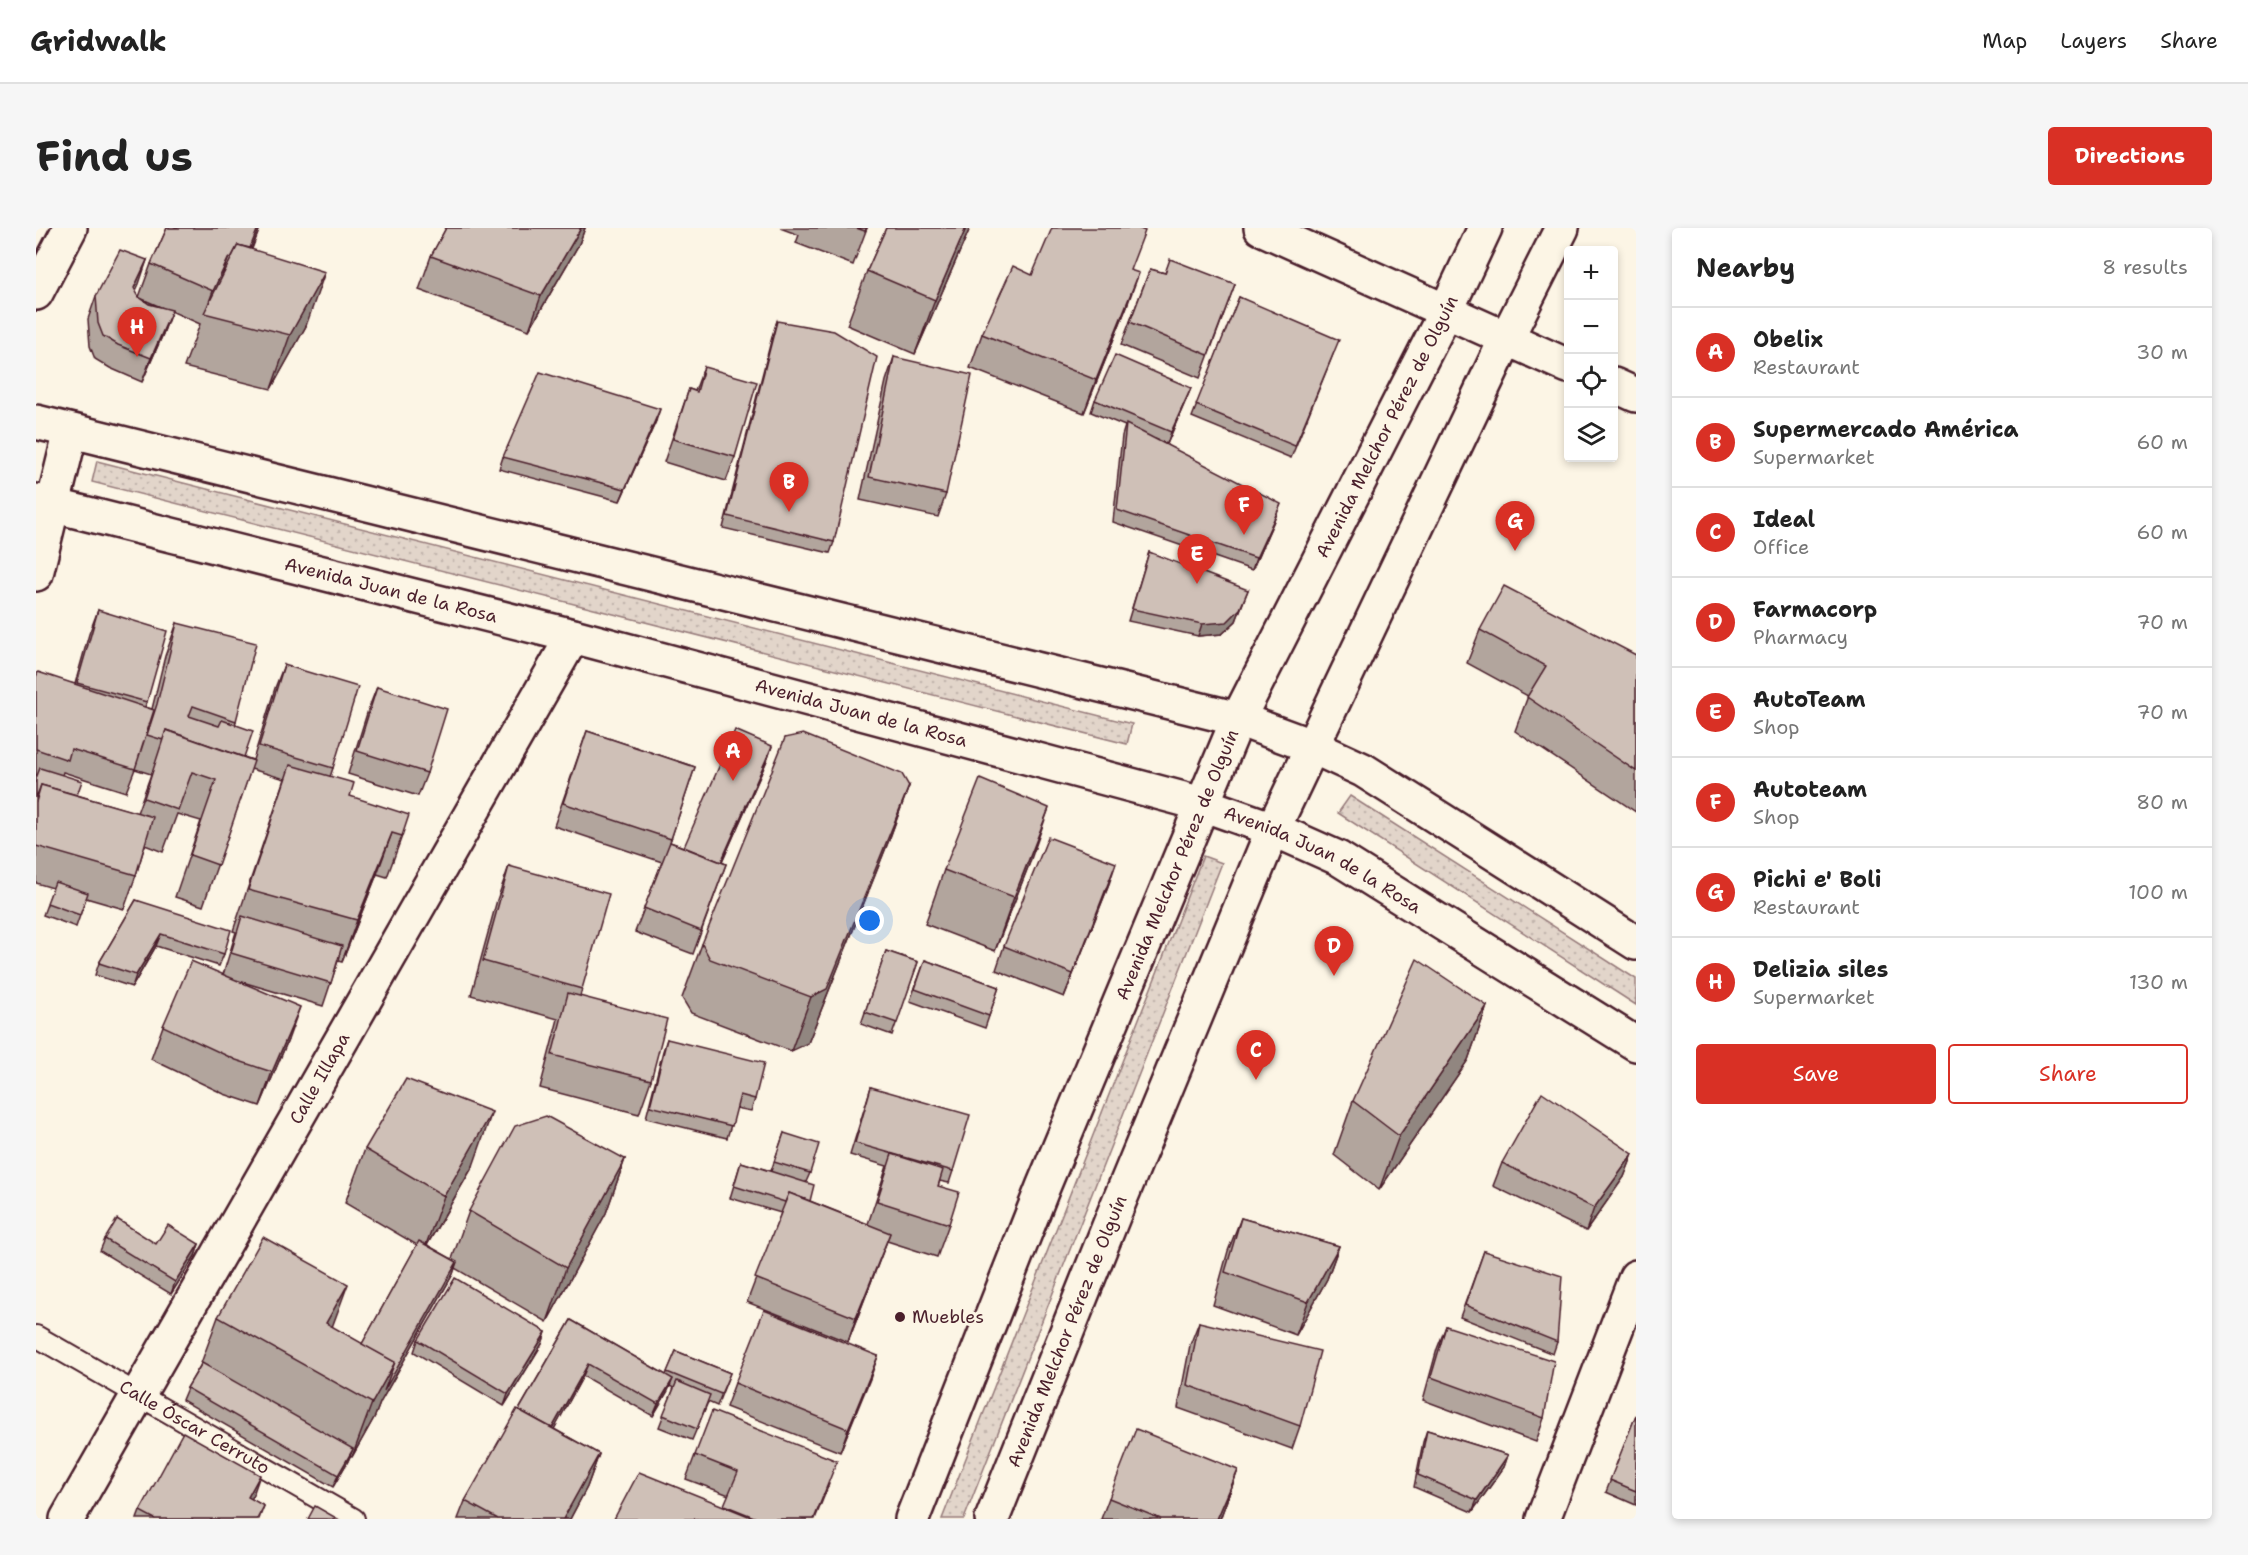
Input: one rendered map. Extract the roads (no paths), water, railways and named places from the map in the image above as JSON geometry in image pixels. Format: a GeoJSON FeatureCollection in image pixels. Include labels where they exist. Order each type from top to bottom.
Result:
{"type":"FeatureCollection","features":[{"type":"Feature","properties":{"kind":"main road"},"geometry":{"type":"LineString","coordinates":[[36,293],[70,228]]}},
{"type":"Feature","properties":{"kind":"main road"},"geometry":{"type":"LineString","coordinates":[[1262,228],[1564,364]]}},
{"type":"Feature","properties":{"kind":"main road","name":"Avenida Melchor Pérez de Olguín"},"geometry":{"type":"LineString","coordinates":[[912,1519],[1043,1187],[1238,719],[1446,310],[1485,228]]}},
{"type":"Feature","properties":{"kind":"main road","name":"Avenida Melchor Pérez de Olguín"},"geometry":{"type":"LineString","coordinates":[[992,1519],[1114,1214],[1273,829],[1506,339],[1562,228]]}},
{"type":"Feature","properties":{"kind":"main road"},"geometry":{"type":"LineString","coordinates":[[1618,387],[1636,395]]}},
{"type":"Feature","properties":{"kind":"main road"},"geometry":{"type":"LineString","coordinates":[[36,422],[1238,719],[1311,746],[1363,770],[1636,943]]}},
{"type":"Feature","properties":{"kind":"main road"},"geometry":{"type":"LineString","coordinates":[[36,574],[45,503],[71,430]]}},
{"type":"Feature","properties":{"kind":"main road","name":"Avenida Juan de la Rosa"},"geometry":{"type":"LineString","coordinates":[[45,503],[573,636],[1202,804],[1273,829],[1338,858],[1636,1044]]}},
{"type":"Feature","properties":{"kind":"main road","name":"Calle Illapa"},"geometry":{"type":"LineString","coordinates":[[67,1519],[573,636]]}},
{"type":"Feature","properties":{"kind":"main road"},"geometry":{"type":"LineString","coordinates":[[1543,1519],[1636,1277]]}},
{"type":"Feature","properties":{"kind":"lane","name":"Calle Óscar Cerruto"},"geometry":{"type":"LineString","coordinates":[[36,1336],[354,1519]]}},
{"type":"Feature","properties":{"kind":"place","name":"Delizia siles"},"geometry":{"type":"Point","coordinates":[137,357]}},
{"type":"Feature","properties":{"kind":"place","name":"Supermercado América"},"geometry":{"type":"Point","coordinates":[789,512]}},
{"type":"Feature","properties":{"kind":"place","name":"Autoteam"},"geometry":{"type":"Point","coordinates":[1244,535]}},
{"type":"Feature","properties":{"kind":"place","name":"Pichi e' Boli"},"geometry":{"type":"Point","coordinates":[1515,551]}},
{"type":"Feature","properties":{"kind":"place","name":"AutoTeam"},"geometry":{"type":"Point","coordinates":[1197,584]}},
{"type":"Feature","properties":{"kind":"place","name":"Obelix"},"geometry":{"type":"Point","coordinates":[733,781]}},
{"type":"Feature","properties":{"kind":"place","name":"Farmacorp"},"geometry":{"type":"Point","coordinates":[1334,976]}},
{"type":"Feature","properties":{"kind":"place","name":"Ideal"},"geometry":{"type":"Point","coordinates":[1256,1080]}},
{"type":"Feature","properties":{"kind":"place","name":"Muebles"},"geometry":{"type":"Point","coordinates":[900,1317]}}]}
